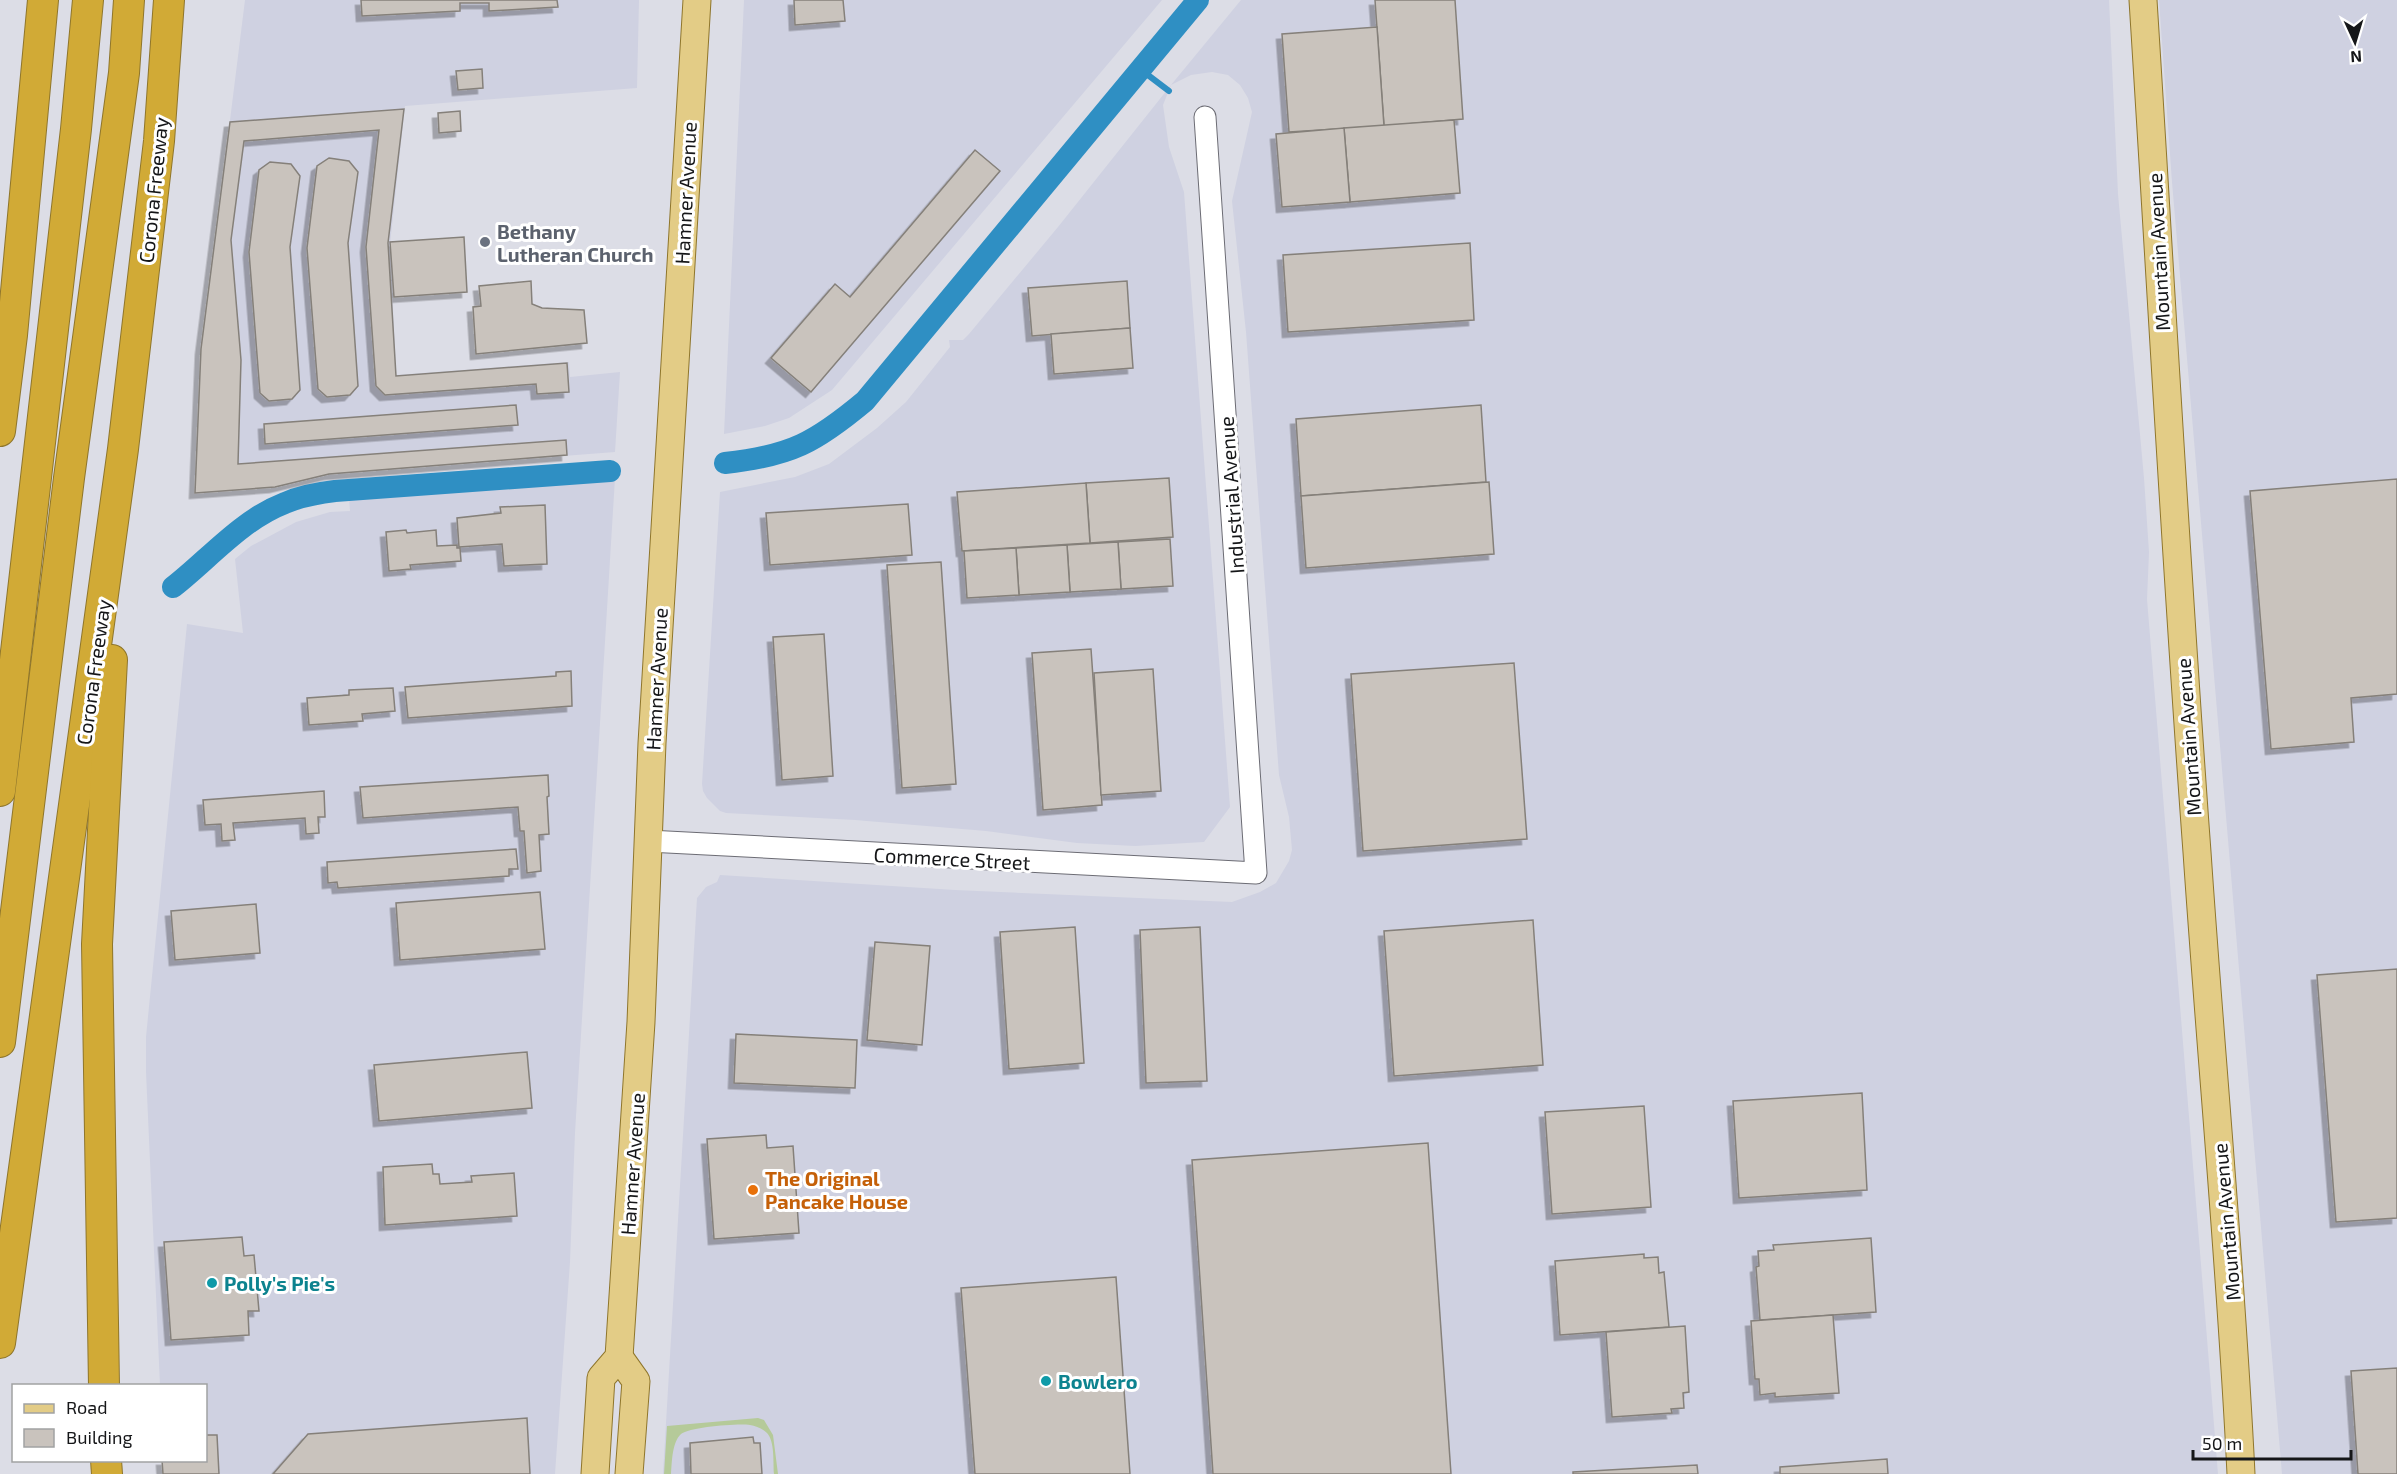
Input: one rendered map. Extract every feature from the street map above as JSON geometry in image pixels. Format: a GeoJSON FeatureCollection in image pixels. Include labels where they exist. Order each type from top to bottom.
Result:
{"type":"FeatureCollection","features":[{"type":"Feature","properties":{"kind":"highway"},"geometry":{"type":"LineString","coordinates":[[0,431],[13,324],[43,0]]}},
{"type":"Feature","properties":{"kind":"highway"},"geometry":{"type":"LineString","coordinates":[[0,791],[76,129],[88,0]]}},
{"type":"Feature","properties":{"kind":"highway"},"geometry":{"type":"LineString","coordinates":[[0,1042],[71,467],[124,73],[129,0]]}},
{"type":"Feature","properties":{"kind":"highway","name":"Corona Freeway"},"geometry":{"type":"LineString","coordinates":[[0,1343],[123,449],[159,141],[169,0]]}},
{"type":"Feature","properties":{"kind":"highway"},"geometry":{"type":"LineString","coordinates":[[104,1384],[97,944],[123,449]]}},
{"type":"Feature","properties":{"kind":"main road","name":"Hamner Avenue"},"geometry":{"type":"LineString","coordinates":[[619,1357],[641,1022],[654,722],[697,0]]}},
{"type":"Feature","properties":{"kind":"main road","name":"Mountain Avenue"},"geometry":{"type":"LineString","coordinates":[[2143,0],[2177,571],[2202,936],[2234,1316],[2241,1474]]}},
{"type":"Feature","properties":{"kind":"main road"},"geometry":{"type":"LineString","coordinates":[[595,1474],[601,1378],[619,1357],[636,1381],[629,1474]]}},
{"type":"Feature","properties":{"kind":"street","name":"Industrial Avenue"},"geometry":{"type":"LineString","coordinates":[[1205,117],[1256,873]]}},
{"type":"Feature","properties":{"kind":"street","name":"Commerce Street"},"geometry":{"type":"LineString","coordinates":[[648,841],[1256,873]]}},
{"type":"Feature","properties":{"kind":"shaded area"},"geometry":{"type":"Polygon","coordinates":[[[245,0],[639,0],[637,88],[405,106],[390,244],[396,375],[569,362],[570,377],[620,372],[615,452],[329,474],[275,487],[195,493],[201,353],[245,0]]]}},
{"type":"Feature","properties":{"kind":"shaded area"},"geometry":{"type":"Polygon","coordinates":[[[744,0],[1162,0],[832,390],[789,418],[765,426],[724,434],[744,0]]]}},
{"type":"Feature","properties":{"kind":"shaded area"},"geometry":{"type":"Polygon","coordinates":[[[1241,0],[2109,0],[2118,194],[2149,552],[2147,599],[2218,1474],[663,1474],[697,898],[706,887],[717,882],[720,875],[955,890],[1232,902],[1260,892],[1276,883],[1289,861],[1292,850],[1289,817],[1279,775],[1246,332],[1232,201],[1252,112],[1248,98],[1240,85],[1228,75],[1212,72],[1191,75],[1171,85],[1241,0]]]}},
{"type":"Feature","properties":{"kind":"shaded area"},"geometry":{"type":"Polygon","coordinates":[[[2159,0],[2397,0],[2397,1474],[2282,1474],[2172,182],[2159,0]]]}},
{"type":"Feature","properties":{"kind":"shaded area"},"geometry":{"type":"Polygon","coordinates":[[[1171,85],[1163,105],[1169,147],[1184,192],[1230,807],[1204,842],[1135,846],[1077,843],[986,831],[720,811],[707,798],[702,784],[720,492],[795,477],[829,464],[877,428],[906,402],[950,347],[949,340],[963,340],[969,334],[1171,85]]]}},
{"type":"Feature","properties":{"kind":"shaded area"},"geometry":{"type":"Polygon","coordinates":[[[615,478],[575,1133],[570,1262],[555,1474],[163,1474],[200,1462],[207,1462],[207,1384],[160,1384],[146,1072],[146,1037],[187,624],[243,633],[235,559],[251,546],[296,522],[330,512],[350,511],[349,498],[615,478]]]}},
{"type":"Feature","properties":{"kind":"green space"},"geometry":{"type":"Polygon","coordinates":[[[758,1418],[764,1420],[773,1435],[778,1474],[774,1474],[770,1437],[764,1430],[750,1425],[726,1425],[681,1434],[674,1447],[671,1474],[664,1474],[667,1426],[758,1418]]]}},
{"type":"Feature","properties":{"kind":"building"},"geometry":{"type":"Polygon","coordinates":[[[361,0],[557,0],[558,7],[489,11],[489,3],[460,3],[460,11],[362,16],[361,0]]]}},
{"type":"Feature","properties":{"kind":"building"},"geometry":{"type":"Polygon","coordinates":[[[794,0],[843,0],[845,21],[795,25],[794,0]]]}},
{"type":"Feature","properties":{"kind":"building"},"geometry":{"type":"Polygon","coordinates":[[[1375,0],[1455,0],[1463,119],[1384,126],[1375,0]]]}},
{"type":"Feature","properties":{"kind":"building"},"geometry":{"type":"Polygon","coordinates":[[[1377,27],[1384,126],[1289,132],[1282,34],[1377,27]]]}},
{"type":"Feature","properties":{"kind":"building"},"geometry":{"type":"Polygon","coordinates":[[[482,69],[483,88],[458,90],[456,71],[482,69]]]}},
{"type":"Feature","properties":{"kind":"building"},"geometry":{"type":"Polygon","coordinates":[[[404,109],[388,243],[396,376],[567,363],[569,392],[537,394],[536,384],[385,395],[376,386],[366,247],[379,130],[244,141],[231,240],[241,360],[238,464],[566,440],[567,455],[329,474],[275,487],[195,493],[201,349],[230,122],[404,109]]]}},
{"type":"Feature","properties":{"kind":"building"},"geometry":{"type":"Polygon","coordinates":[[[460,111],[461,131],[439,133],[438,113],[460,111]]]}},
{"type":"Feature","properties":{"kind":"building"},"geometry":{"type":"Polygon","coordinates":[[[1454,120],[1460,193],[1350,202],[1344,128],[1454,120]]]}},
{"type":"Feature","properties":{"kind":"building"},"geometry":{"type":"Polygon","coordinates":[[[1344,128],[1350,202],[1282,207],[1276,134],[1344,128]]]}},
{"type":"Feature","properties":{"kind":"building"},"geometry":{"type":"Polygon","coordinates":[[[975,150],[1000,171],[811,392],[771,358],[835,284],[850,297],[975,150]]]}},
{"type":"Feature","properties":{"kind":"building"},"geometry":{"type":"Polygon","coordinates":[[[329,158],[349,161],[358,172],[348,243],[358,386],[350,395],[327,397],[318,389],[307,248],[317,166],[329,158]]]}},
{"type":"Feature","properties":{"kind":"building"},"geometry":{"type":"Polygon","coordinates":[[[270,162],[291,164],[300,176],[290,247],[300,390],[292,399],[269,401],[260,393],[249,252],[259,170],[270,162]]]}},
{"type":"Feature","properties":{"kind":"building"},"geometry":{"type":"Polygon","coordinates":[[[464,237],[467,292],[394,297],[390,242],[464,237]]]}},
{"type":"Feature","properties":{"kind":"building"},"geometry":{"type":"Polygon","coordinates":[[[1470,243],[1474,320],[1288,332],[1283,255],[1470,243]]]}},
{"type":"Feature","properties":{"kind":"building"},"geometry":{"type":"Polygon","coordinates":[[[531,281],[532,304],[542,308],[584,310],[587,343],[476,354],[473,307],[481,306],[479,286],[531,281]]]}},
{"type":"Feature","properties":{"kind":"building"},"geometry":{"type":"Polygon","coordinates":[[[1127,281],[1130,328],[1032,336],[1028,288],[1127,281]]]}},
{"type":"Feature","properties":{"kind":"building"},"geometry":{"type":"Polygon","coordinates":[[[1130,328],[1133,368],[1054,374],[1051,334],[1130,328]]]}},
{"type":"Feature","properties":{"kind":"building"},"geometry":{"type":"Polygon","coordinates":[[[516,405],[518,425],[265,444],[264,424],[516,405]]]}},
{"type":"Feature","properties":{"kind":"building"},"geometry":{"type":"Polygon","coordinates":[[[1481,405],[1486,482],[1301,496],[1296,419],[1481,405]]]}},
{"type":"Feature","properties":{"kind":"building"},"geometry":{"type":"Polygon","coordinates":[[[1169,478],[1173,537],[1090,543],[1086,483],[1169,478]]]}},
{"type":"Feature","properties":{"kind":"building"},"geometry":{"type":"Polygon","coordinates":[[[2397,479],[2397,694],[2351,698],[2354,742],[2271,749],[2250,491],[2397,479]]]}},
{"type":"Feature","properties":{"kind":"building"},"geometry":{"type":"Polygon","coordinates":[[[1489,482],[1494,554],[1306,568],[1301,496],[1489,482]]]}},
{"type":"Feature","properties":{"kind":"building"},"geometry":{"type":"Polygon","coordinates":[[[1086,483],[1090,543],[962,551],[957,492],[1086,483]]]}},
{"type":"Feature","properties":{"kind":"building"},"geometry":{"type":"Polygon","coordinates":[[[908,504],[912,555],[770,565],[766,513],[908,504]]]}},
{"type":"Feature","properties":{"kind":"building"},"geometry":{"type":"Polygon","coordinates":[[[545,505],[547,564],[504,566],[502,544],[459,547],[457,518],[501,513],[500,507],[545,505]]]}},
{"type":"Feature","properties":{"kind":"building"},"geometry":{"type":"Polygon","coordinates":[[[406,530],[407,533],[436,530],[437,546],[457,545],[457,548],[460,548],[461,561],[410,565],[411,569],[389,571],[386,532],[406,530]]]}},
{"type":"Feature","properties":{"kind":"building"},"geometry":{"type":"Polygon","coordinates":[[[1170,539],[1173,586],[1121,589],[1118,542],[1170,539]]]}},
{"type":"Feature","properties":{"kind":"building"},"geometry":{"type":"Polygon","coordinates":[[[1118,542],[1121,589],[1070,592],[1067,545],[1118,542]]]}},
{"type":"Feature","properties":{"kind":"building"},"geometry":{"type":"Polygon","coordinates":[[[1067,545],[1070,592],[1019,595],[1016,548],[1067,545]]]}},
{"type":"Feature","properties":{"kind":"building"},"geometry":{"type":"Polygon","coordinates":[[[1016,548],[1019,595],[967,598],[964,551],[1016,548]]]}},
{"type":"Feature","properties":{"kind":"building"},"geometry":{"type":"Polygon","coordinates":[[[941,562],[956,784],[902,788],[887,565],[941,562]]]}},
{"type":"Feature","properties":{"kind":"building"},"geometry":{"type":"Polygon","coordinates":[[[824,634],[833,776],[782,780],[773,637],[824,634]]]}},
{"type":"Feature","properties":{"kind":"building"},"geometry":{"type":"Polygon","coordinates":[[[1091,649],[1102,805],[1043,810],[1032,653],[1091,649]]]}},
{"type":"Feature","properties":{"kind":"building"},"geometry":{"type":"Polygon","coordinates":[[[1514,663],[1527,839],[1363,851],[1351,674],[1514,663]]]}},
{"type":"Feature","properties":{"kind":"building"},"geometry":{"type":"Polygon","coordinates":[[[1153,669],[1161,791],[1101,795],[1094,673],[1153,669]]]}},
{"type":"Feature","properties":{"kind":"building"},"geometry":{"type":"Polygon","coordinates":[[[571,671],[572,706],[408,718],[405,687],[556,676],[556,672],[571,671]]]}},
{"type":"Feature","properties":{"kind":"building"},"geometry":{"type":"Polygon","coordinates":[[[393,688],[395,711],[362,714],[363,721],[309,725],[307,698],[349,695],[349,690],[393,688]]]}},
{"type":"Feature","properties":{"kind":"building"},"geometry":{"type":"Polygon","coordinates":[[[548,775],[549,834],[539,835],[541,871],[527,873],[524,831],[520,831],[518,807],[363,818],[360,787],[548,775]]]}},
{"type":"Feature","properties":{"kind":"building"},"geometry":{"type":"Polygon","coordinates":[[[324,791],[325,817],[318,817],[319,833],[306,834],[305,818],[233,823],[235,840],[222,841],[221,824],[205,825],[203,800],[324,791]]]}},
{"type":"Feature","properties":{"kind":"building"},"geometry":{"type":"Polygon","coordinates":[[[516,849],[518,869],[509,869],[509,876],[338,888],[337,882],[328,883],[327,862],[516,849]]]}},
{"type":"Feature","properties":{"kind":"building"},"geometry":{"type":"Polygon","coordinates":[[[540,892],[545,949],[400,960],[396,903],[540,892]]]}},
{"type":"Feature","properties":{"kind":"building"},"geometry":{"type":"Polygon","coordinates":[[[256,904],[260,953],[175,960],[171,911],[256,904]]]}},
{"type":"Feature","properties":{"kind":"building"},"geometry":{"type":"Polygon","coordinates":[[[1533,920],[1543,1065],[1394,1076],[1384,931],[1533,920]]]}},
{"type":"Feature","properties":{"kind":"building"},"geometry":{"type":"Polygon","coordinates":[[[1075,927],[1084,1063],[1009,1069],[1000,932],[1075,927]]]}},
{"type":"Feature","properties":{"kind":"building"},"geometry":{"type":"Polygon","coordinates":[[[1200,927],[1207,1081],[1146,1083],[1140,930],[1200,927]]]}},
{"type":"Feature","properties":{"kind":"building"},"geometry":{"type":"Polygon","coordinates":[[[875,942],[930,946],[922,1045],[867,1040],[875,942]]]}},
{"type":"Feature","properties":{"kind":"building"},"geometry":{"type":"Polygon","coordinates":[[[2397,969],[2397,1218],[2336,1222],[2317,975],[2397,969]]]}},
{"type":"Feature","properties":{"kind":"building"},"geometry":{"type":"Polygon","coordinates":[[[736,1034],[857,1040],[855,1088],[734,1083],[736,1034]]]}},
{"type":"Feature","properties":{"kind":"building"},"geometry":{"type":"Polygon","coordinates":[[[527,1052],[532,1108],[379,1121],[374,1065],[527,1052]]]}},
{"type":"Feature","properties":{"kind":"building"},"geometry":{"type":"Polygon","coordinates":[[[1862,1093],[1867,1190],[1739,1198],[1733,1101],[1862,1093]]]}},
{"type":"Feature","properties":{"kind":"building"},"geometry":{"type":"Polygon","coordinates":[[[1644,1106],[1651,1207],[1552,1214],[1545,1112],[1644,1106]]]}},
{"type":"Feature","properties":{"kind":"building","name":"The Original Pancake House"},"geometry":{"type":"Polygon","coordinates":[[[766,1135],[767,1148],[793,1146],[799,1233],[714,1239],[707,1139],[766,1135]]]}},
{"type":"Feature","properties":{"kind":"building"},"geometry":{"type":"Polygon","coordinates":[[[1428,1143],[1451,1474],[1213,1474],[1192,1160],[1428,1143]]]}},
{"type":"Feature","properties":{"kind":"building"},"geometry":{"type":"Polygon","coordinates":[[[432,1164],[433,1174],[439,1174],[440,1184],[472,1182],[471,1176],[514,1173],[517,1216],[385,1225],[383,1167],[432,1164]]]}},
{"type":"Feature","properties":{"kind":"building","name":"Polly's Pie's"},"geometry":{"type":"Polygon","coordinates":[[[242,1237],[244,1256],[254,1255],[259,1311],[248,1311],[249,1335],[171,1340],[164,1242],[242,1237]]]}},
{"type":"Feature","properties":{"kind":"building"},"geometry":{"type":"Polygon","coordinates":[[[1871,1238],[1876,1312],[1760,1320],[1756,1267],[1759,1266],[1758,1251],[1774,1250],[1773,1245],[1871,1238]]]}},
{"type":"Feature","properties":{"kind":"building"},"geometry":{"type":"Polygon","coordinates":[[[1644,1254],[1644,1258],[1658,1257],[1659,1273],[1664,1272],[1669,1327],[1560,1335],[1555,1261],[1644,1254]]]}},
{"type":"Feature","properties":{"kind":"building","name":"Bowlero"},"geometry":{"type":"Polygon","coordinates":[[[1116,1277],[1130,1474],[975,1474],[961,1288],[1116,1277]]]}},
{"type":"Feature","properties":{"kind":"building"},"geometry":{"type":"Polygon","coordinates":[[[1833,1315],[1839,1393],[1775,1397],[1775,1393],[1760,1395],[1759,1379],[1755,1379],[1751,1321],[1833,1315]]]}},
{"type":"Feature","properties":{"kind":"building"},"geometry":{"type":"Polygon","coordinates":[[[1685,1326],[1689,1392],[1683,1393],[1684,1408],[1671,1409],[1672,1413],[1612,1417],[1606,1332],[1685,1326]]]}},
{"type":"Feature","properties":{"kind":"building"},"geometry":{"type":"Polygon","coordinates":[[[2397,1368],[2397,1474],[2358,1474],[2351,1371],[2397,1368]]]}},
{"type":"Feature","properties":{"kind":"building"},"geometry":{"type":"Polygon","coordinates":[[[527,1418],[530,1474],[273,1474],[308,1434],[527,1418]]]}},
{"type":"Feature","properties":{"kind":"building"},"geometry":{"type":"Polygon","coordinates":[[[207,1435],[217,1435],[219,1474],[163,1474],[162,1462],[207,1462],[207,1435]]]}},
{"type":"Feature","properties":{"kind":"building"},"geometry":{"type":"Polygon","coordinates":[[[753,1437],[754,1443],[760,1443],[762,1474],[691,1474],[690,1443],[753,1437]]]}},
{"type":"Feature","properties":{"kind":"building"},"geometry":{"type":"Polygon","coordinates":[[[1887,1459],[1888,1474],[1780,1474],[1780,1467],[1887,1459]]]}},
{"type":"Feature","properties":{"kind":"building"},"geometry":{"type":"Polygon","coordinates":[[[1697,1465],[1698,1474],[1573,1474],[1573,1472],[1697,1465]]]}},
{"type":"Feature","properties":{"kind":"waterway"},"geometry":{"type":"LineString","coordinates":[[725,463],[768,456],[801,445],[832,427],[865,401],[1198,0]]}},
{"type":"Feature","properties":{"kind":"waterway"},"geometry":{"type":"LineString","coordinates":[[1140,69],[1169,91]]}},
{"type":"Feature","properties":{"kind":"waterway"},"geometry":{"type":"LineString","coordinates":[[173,587],[254,519],[269,510],[303,497],[335,491],[610,471]]}},
{"type":"Feature","properties":{"kind":"place","name":"Bethany Lutheran Church"},"geometry":{"type":"Point","coordinates":[485,242]}},
{"type":"Feature","properties":{"kind":"place","name":"The Original Pancake House"},"geometry":{"type":"Point","coordinates":[753,1190]}},
{"type":"Feature","properties":{"kind":"place","name":"Polly's Pie's"},"geometry":{"type":"Point","coordinates":[212,1283]}},
{"type":"Feature","properties":{"kind":"place","name":"Bowlero"},"geometry":{"type":"Point","coordinates":[1046,1381]}}]}
